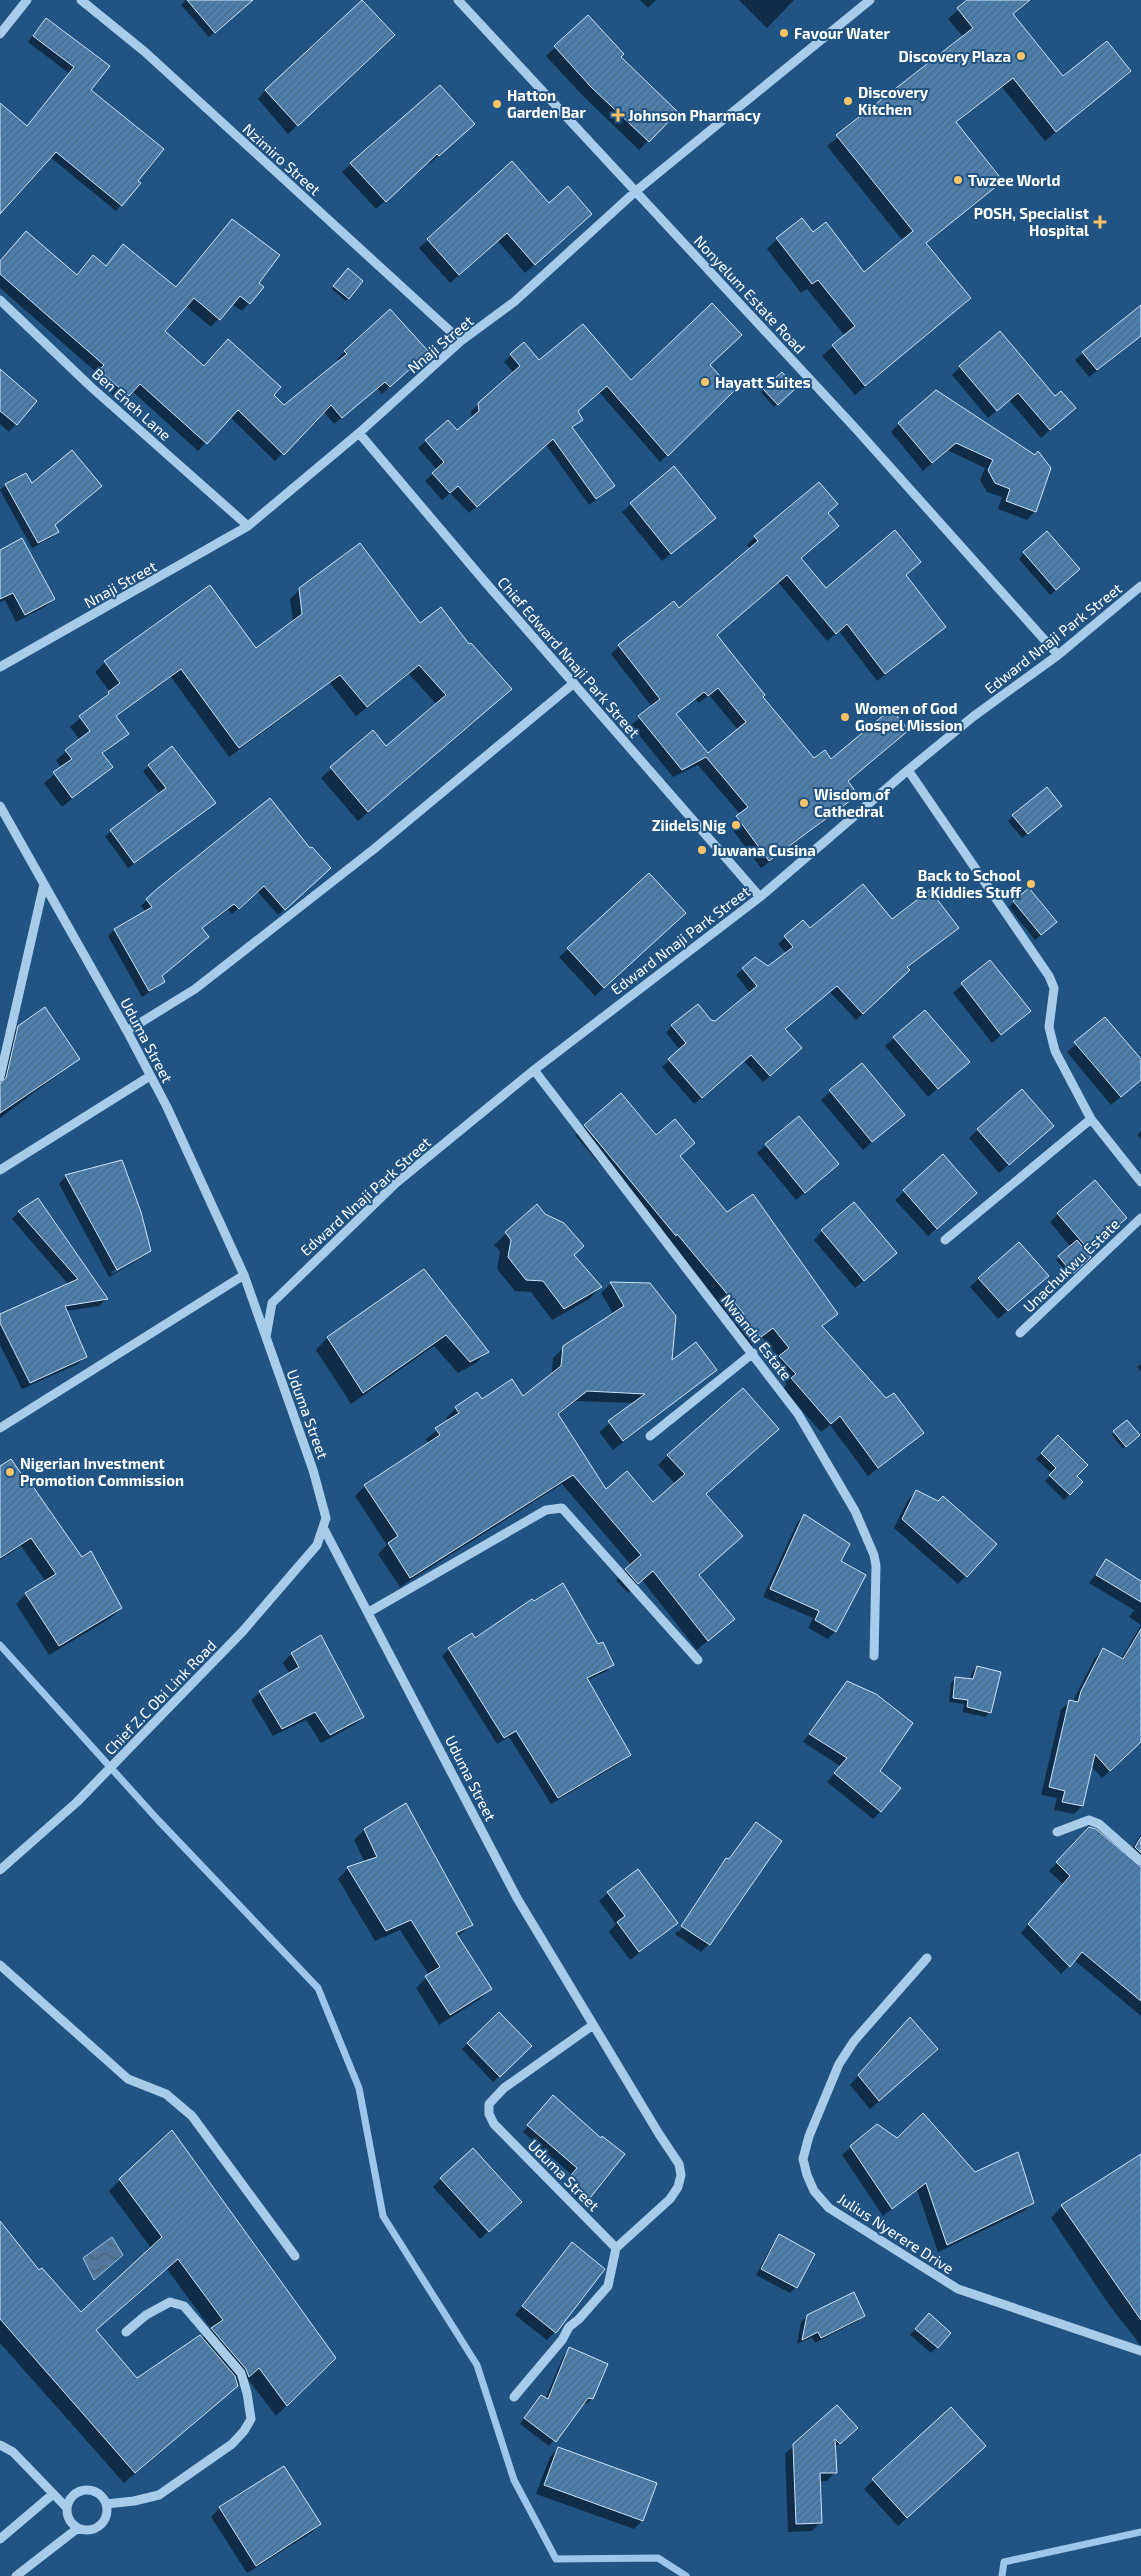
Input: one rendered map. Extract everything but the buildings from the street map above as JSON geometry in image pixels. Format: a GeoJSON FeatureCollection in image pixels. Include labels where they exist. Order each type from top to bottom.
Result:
{"type":"FeatureCollection","features":[{"type":"Feature","properties":{"kind":"street"},"geometry":{"type":"LineString","coordinates":[[0,34],[28,0]]}},
{"type":"Feature","properties":{"kind":"street","name":"Nzimiro Street"},"geometry":{"type":"LineString","coordinates":[[81,0],[145,52],[461,341]]}},
{"type":"Feature","properties":{"kind":"street","name":"Nonyelum Estate Road"},"geometry":{"type":"LineString","coordinates":[[458,0],[856,430],[1058,654]]}},
{"type":"Feature","properties":{"kind":"street","name":"Nnaji Street"},"geometry":{"type":"LineString","coordinates":[[0,668],[248,526],[359,433],[461,341],[514,302],[636,191],[870,0]]}},
{"type":"Feature","properties":{"kind":"street","name":"Ben Eneh Lane"},"geometry":{"type":"LineString","coordinates":[[0,300],[90,386],[248,526]]}},
{"type":"Feature","properties":{"kind":"street","name":"Chief Edward Nnaji Park Street"},"geometry":{"type":"LineString","coordinates":[[359,433],[760,896]]}},
{"type":"Feature","properties":{"kind":"street","name":"Edward Nnaji Park Street"},"geometry":{"type":"LineString","coordinates":[[266,1339],[272,1303],[396,1183],[534,1070],[760,896],[974,716],[1058,654],[1141,586]]}},
{"type":"Feature","properties":{"kind":"street"},"geometry":{"type":"LineString","coordinates":[[127,1031],[203,983],[374,849],[574,683]]}},
{"type":"Feature","properties":{"kind":"street"},"geometry":{"type":"LineString","coordinates":[[908,770],[1049,976],[1054,988],[1049,1027],[1055,1051],[1092,1119],[1141,1182]]}},
{"type":"Feature","properties":{"kind":"street","name":"Uduma Street"},"geometry":{"type":"LineString","coordinates":[[0,806],[127,1031],[244,1275],[316,1479],[326,1518],[324,1529],[517,1898],[679,2164],[681,2175],[678,2187],[670,2199],[616,2248],[494,2124],[489,2114],[489,2104],[504,2088],[593,2025]]}},
{"type":"Feature","properties":{"kind":"street"},"geometry":{"type":"LineString","coordinates":[[0,1077],[44,884]]}},
{"type":"Feature","properties":{"kind":"street","name":"Nwandu Estate"},"geometry":{"type":"LineString","coordinates":[[534,1070],[798,1414],[855,1511],[874,1554],[876,1566],[874,1656]]}},
{"type":"Feature","properties":{"kind":"street"},"geometry":{"type":"LineString","coordinates":[[0,1170],[150,1076]]}},
{"type":"Feature","properties":{"kind":"street"},"geometry":{"type":"LineString","coordinates":[[945,1240],[1092,1119]]}},
{"type":"Feature","properties":{"kind":"street","name":"Unachukwu Estate"},"geometry":{"type":"LineString","coordinates":[[1020,1333],[1141,1218]]}},
{"type":"Feature","properties":{"kind":"street"},"geometry":{"type":"LineString","coordinates":[[0,1428],[244,1275]]}},
{"type":"Feature","properties":{"kind":"street"},"geometry":{"type":"LineString","coordinates":[[650,1436],[753,1353]]}},
{"type":"Feature","properties":{"kind":"street"},"geometry":{"type":"LineString","coordinates":[[369,1612],[546,1510],[562,1508],[698,1660]]}},
{"type":"Feature","properties":{"kind":"street","name":"Chief Z.C Obi Link Road"},"geometry":{"type":"LineString","coordinates":[[0,1870],[77,1802],[243,1632],[317,1545],[324,1529]]}},
{"type":"Feature","properties":{"kind":"street"},"geometry":{"type":"LineString","coordinates":[[1057,1832],[1089,1820],[1099,1824],[1141,1861]]}},
{"type":"Feature","properties":{"kind":"street","name":"Julius Nyerere Drive"},"geometry":{"type":"LineString","coordinates":[[927,1958],[854,2041],[840,2064],[809,2136],[803,2159],[814,2191],[829,2208],[958,2289],[1141,2351]]}},
{"type":"Feature","properties":{"kind":"street"},"geometry":{"type":"LineString","coordinates":[[0,1965],[128,2079],[166,2094],[192,2116],[295,2256]]}},
{"type":"Feature","properties":{"kind":"street"},"geometry":{"type":"LineString","coordinates":[[514,2397],[562,2340],[569,2326],[579,2320],[608,2286],[616,2248]]}},
{"type":"Feature","properties":{"kind":"street"},"geometry":{"type":"LineString","coordinates":[[106,2504],[134,2501],[159,2495],[232,2444],[244,2431],[250,2419],[247,2393],[241,2373],[184,2306],[170,2302],[146,2315],[126,2332]]}},
{"type":"Feature","properties":{"kind":"street"},"geometry":{"type":"LineString","coordinates":[[0,2445],[13,2452],[67,2508],[72,2523],[78,2528],[93,2529],[100,2526],[108,2512],[106,2504],[96,2492],[81,2490],[74,2494],[67,2508]]}},
{"type":"Feature","properties":{"kind":"street"},"geometry":{"type":"LineString","coordinates":[[2,2534],[53,2494]]}},
{"type":"Feature","properties":{"kind":"street"},"geometry":{"type":"LineString","coordinates":[[16,2576],[78,2528]]}},
{"type":"Feature","properties":{"kind":"water"},"geometry":{"type":"Polygon","coordinates":[[[112,2237],[123,2255],[94,2280],[83,2258],[112,2237]]]}},
{"type":"Feature","properties":{"kind":"waterway"},"geometry":{"type":"LineString","coordinates":[[0,1645],[158,1820],[318,1988],[359,2088],[383,2216],[477,2365],[514,2480],[556,2559],[658,2558],[686,2576]]}},
{"type":"Feature","properties":{"kind":"waterway"},"geometry":{"type":"LineString","coordinates":[[1002,2576],[1004,2562],[1141,2532]]}},
{"type":"Feature","properties":{"kind":"place","name":"Favour Water"},"geometry":{"type":"Point","coordinates":[784,33]}},
{"type":"Feature","properties":{"kind":"place","name":"Discovery Plaza"},"geometry":{"type":"Point","coordinates":[1021,56]}},
{"type":"Feature","properties":{"kind":"place","name":"Discovery Kitchen"},"geometry":{"type":"Point","coordinates":[848,101]}},
{"type":"Feature","properties":{"kind":"place","name":"Hatton Garden Bar"},"geometry":{"type":"Point","coordinates":[497,104]}},
{"type":"Feature","properties":{"kind":"place","name":"Johnson Pharmacy"},"geometry":{"type":"Point","coordinates":[618,115]}},
{"type":"Feature","properties":{"kind":"place","name":"Twzee World"},"geometry":{"type":"Point","coordinates":[958,180]}},
{"type":"Feature","properties":{"kind":"place","name":"POSH, Specialist Hospital"},"geometry":{"type":"Point","coordinates":[1100,222]}},
{"type":"Feature","properties":{"kind":"place","name":"Hayatt Suites"},"geometry":{"type":"Point","coordinates":[705,382]}},
{"type":"Feature","properties":{"kind":"place","name":"Women of God Gospel Mission"},"geometry":{"type":"Point","coordinates":[845,717]}},
{"type":"Feature","properties":{"kind":"place","name":"Wisdom of Cathedral"},"geometry":{"type":"Point","coordinates":[804,803]}},
{"type":"Feature","properties":{"kind":"place","name":"Ziidels Nig"},"geometry":{"type":"Point","coordinates":[736,825]}},
{"type":"Feature","properties":{"kind":"place","name":"Juwana Cusina"},"geometry":{"type":"Point","coordinates":[702,850]}},
{"type":"Feature","properties":{"kind":"place","name":"Back to School & Kiddies Stuff"},"geometry":{"type":"Point","coordinates":[1031,884]}},
{"type":"Feature","properties":{"kind":"place","name":"Nigerian Investment Promotion Commission"},"geometry":{"type":"Point","coordinates":[10,1472]}}]}
